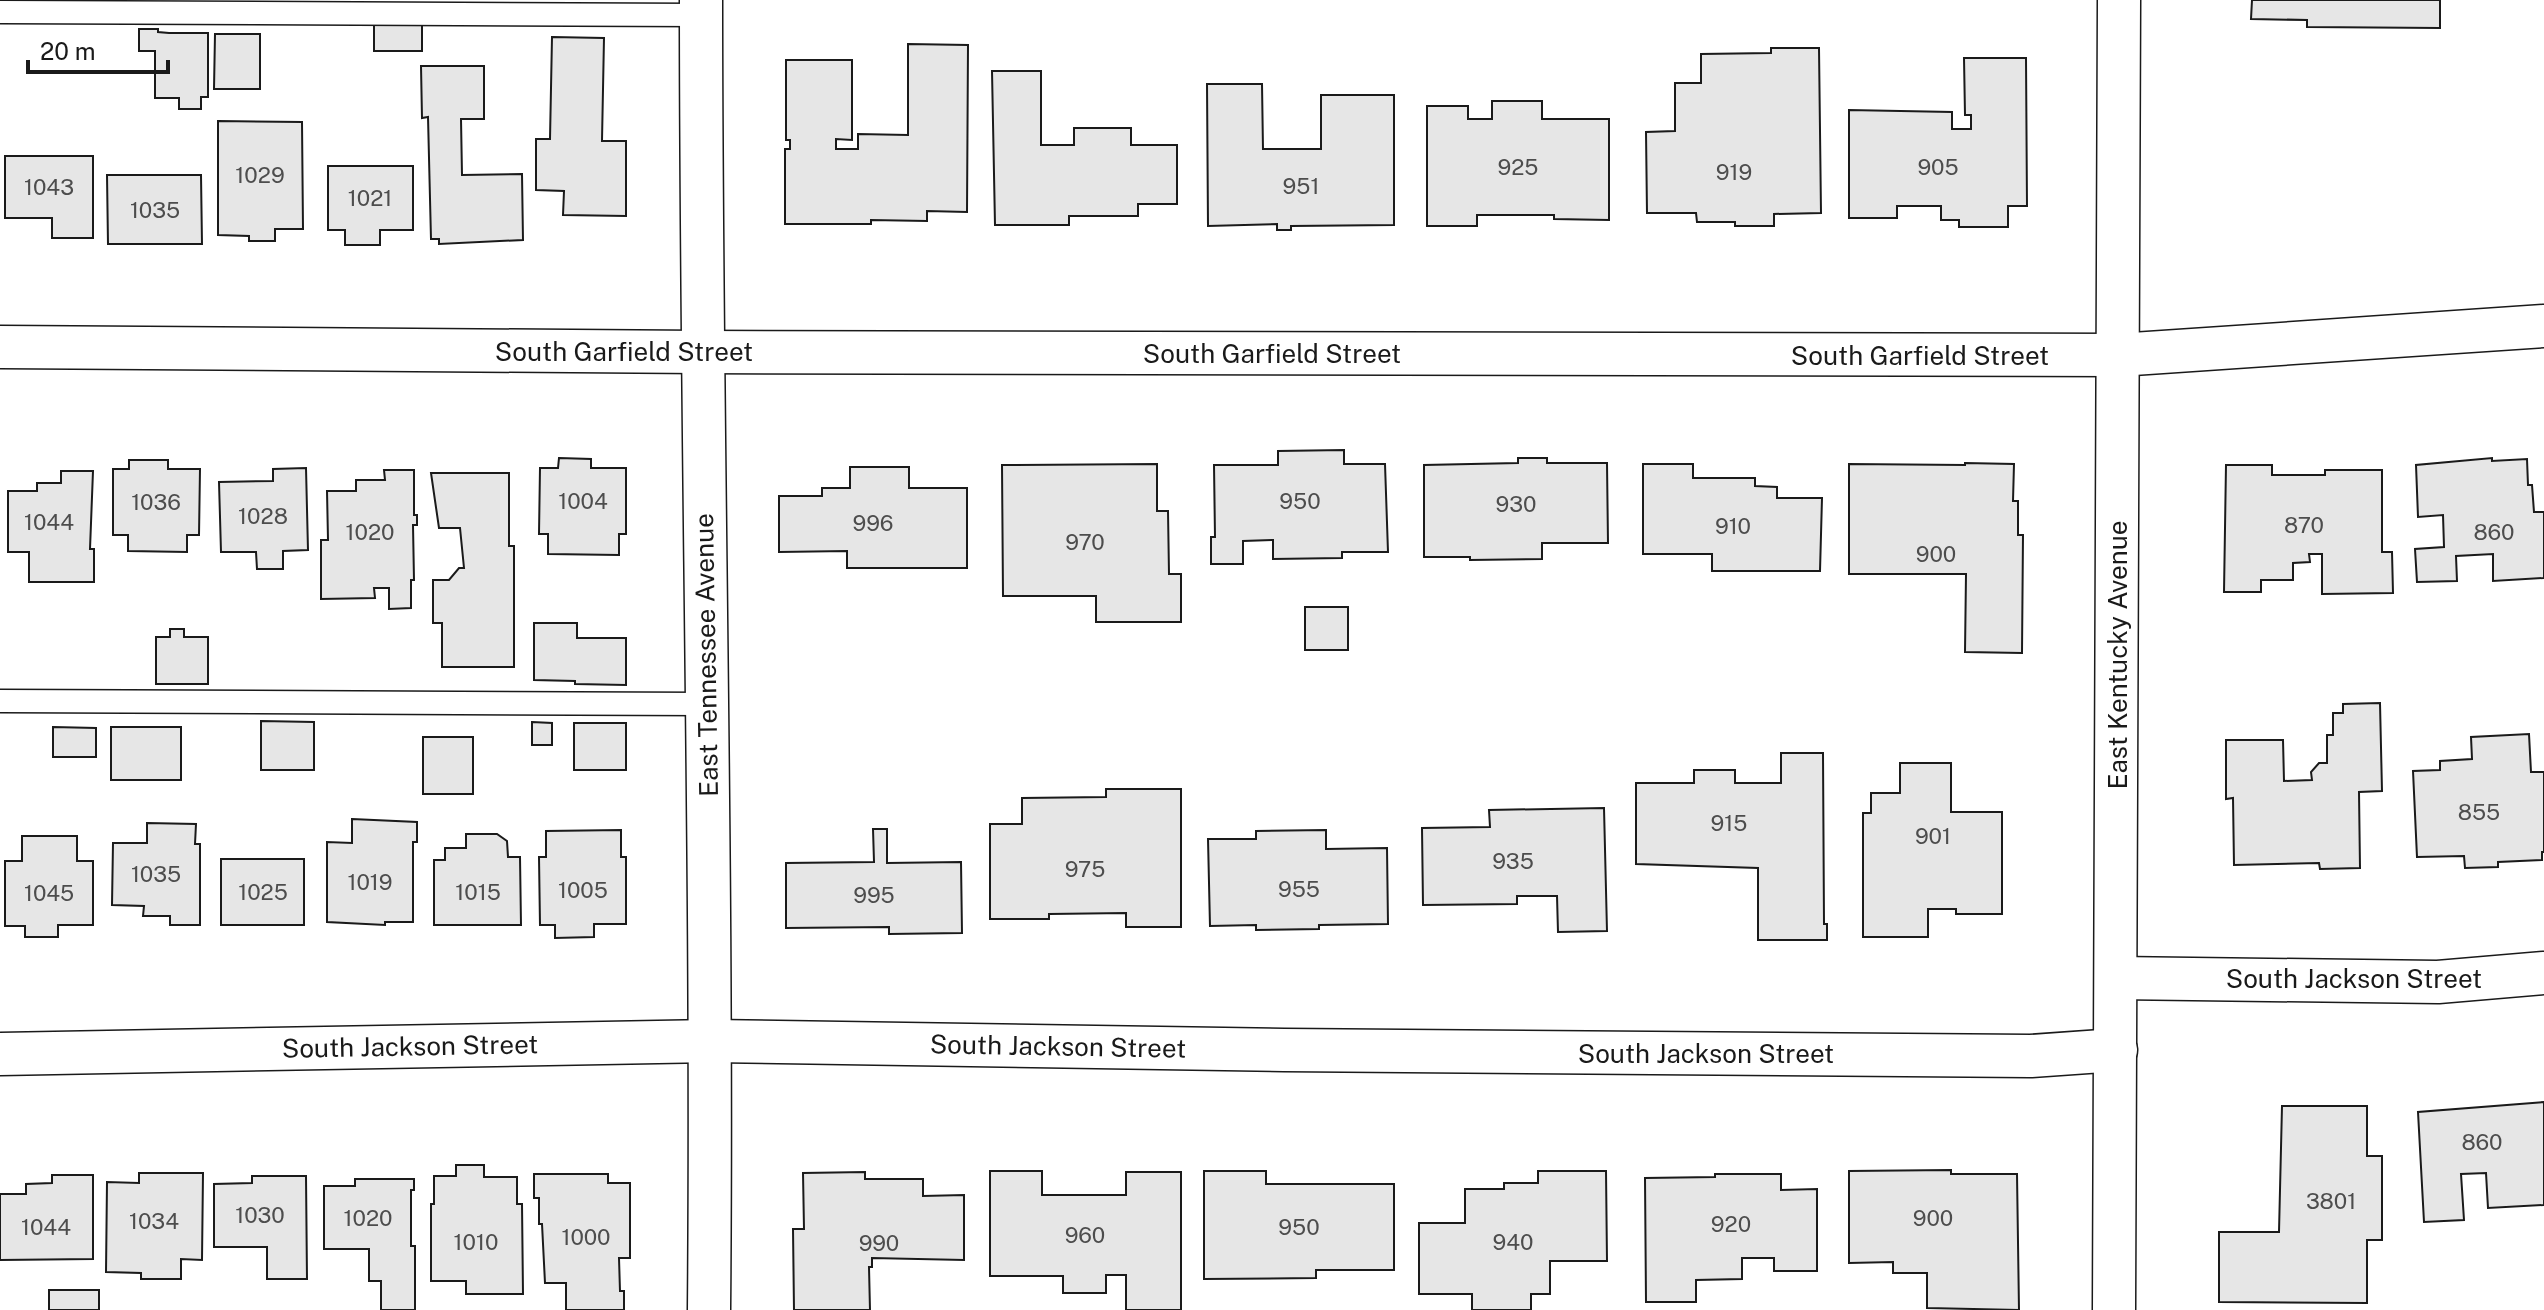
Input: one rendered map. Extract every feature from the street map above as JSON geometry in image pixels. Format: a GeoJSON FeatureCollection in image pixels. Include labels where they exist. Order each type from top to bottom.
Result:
{"type":"FeatureCollection","features":[{"type":"Feature","properties":{"kind":"street","name":"East Kentucky Avenue"},"geometry":{"type":"LineString","coordinates":[[2114,1310],[2119,0]]}},
{"type":"Feature","properties":{"kind":"street","name":"East Tennessee Avenue"},"geometry":{"type":"LineString","coordinates":[[701,8],[701,352],[712,1041],[709,1310]]}},
{"type":"Feature","properties":{"kind":"street","name":"South Garfield Street"},"geometry":{"type":"LineString","coordinates":[[0,347],[2118,355],[2544,326]]}},
{"type":"Feature","properties":{"kind":"street","name":"South Jackson Street"},"geometry":{"type":"LineString","coordinates":[[2116,978],[2438,982],[2544,973]]}},
{"type":"Feature","properties":{"kind":"street","name":"South Jackson Street"},"geometry":{"type":"LineString","coordinates":[[0,1054],[712,1041],[2031,1056],[2116,1050]]}},
{"type":"Feature","properties":{"kind":"lane"},"geometry":{"type":"LineString","coordinates":[[0,12],[701,8]]}},
{"type":"Feature","properties":{"kind":"lane"},"geometry":{"type":"LineString","coordinates":[[0,701],[707,704]]}},
{"type":"Feature","properties":{"kind":"building"},"geometry":{"type":"Polygon","coordinates":[[[2252,0],[2440,0],[2440,28],[2307,27],[2307,20],[2251,19],[2252,0]]]}},
{"type":"Feature","properties":{"kind":"building"},"geometry":{"type":"Polygon","coordinates":[[[374,25],[422,25],[422,51],[374,51],[374,25]]]}},
{"type":"Feature","properties":{"kind":"building"},"geometry":{"type":"Polygon","coordinates":[[[139,29],[208,33],[208,97],[201,97],[201,109],[179,109],[179,98],[155,98],[155,51],[139,51],[139,29]]]}},
{"type":"Feature","properties":{"kind":"building"},"geometry":{"type":"Polygon","coordinates":[[[215,34],[260,34],[260,89],[214,89],[215,34]]]}},
{"type":"Feature","properties":{"kind":"building"},"geometry":{"type":"Polygon","coordinates":[[[552,37],[604,38],[602,141],[626,141],[626,216],[563,215],[564,191],[536,190],[536,139],[550,139],[552,37]]]}},
{"type":"Feature","properties":{"kind":"building"},"geometry":{"type":"Polygon","coordinates":[[[908,44],[968,45],[967,212],[927,211],[927,221],[785,224],[785,149],[790,149],[790,140],[786,140],[786,60],[852,60],[852,140],[836,139],[836,149],[858,149],[858,134],[908,135],[908,44]]]}},
{"type":"Feature","properties":{"kind":"building"},"geometry":{"type":"Polygon","coordinates":[[[1771,48],[1819,48],[1821,213],[1774,214],[1774,226],[1735,226],[1735,222],[1697,222],[1696,213],[1647,213],[1646,132],[1675,131],[1675,83],[1701,83],[1701,54],[1771,53],[1771,48]]]}},
{"type":"Feature","properties":{"kind":"building"},"geometry":{"type":"Polygon","coordinates":[[[1964,58],[2026,58],[2027,206],[2008,206],[2008,227],[1959,227],[1959,220],[1941,220],[1941,206],[1897,206],[1897,218],[1849,218],[1849,110],[1952,112],[1952,129],[1971,129],[1971,115],[1965,115],[1964,58]]]}},
{"type":"Feature","properties":{"kind":"building"},"geometry":{"type":"Polygon","coordinates":[[[421,66],[484,66],[484,119],[461,119],[462,175],[522,174],[523,240],[439,244],[439,239],[431,239],[428,117],[422,118],[421,66]]]}},
{"type":"Feature","properties":{"kind":"building"},"geometry":{"type":"Polygon","coordinates":[[[992,71],[1041,71],[1041,145],[1074,145],[1074,128],[1131,128],[1131,145],[1177,145],[1177,204],[1138,204],[1138,216],[1069,216],[1069,225],[995,225],[992,71]]]}},
{"type":"Feature","properties":{"kind":"building"},"geometry":{"type":"Polygon","coordinates":[[[1207,84],[1262,84],[1263,149],[1321,149],[1321,95],[1394,95],[1394,225],[1291,226],[1291,230],[1277,230],[1277,224],[1208,226],[1207,84]]]}},
{"type":"Feature","properties":{"kind":"building"},"geometry":{"type":"Polygon","coordinates":[[[1492,101],[1542,101],[1542,119],[1609,119],[1609,220],[1554,219],[1554,215],[1477,215],[1477,226],[1427,226],[1427,106],[1468,106],[1468,119],[1492,119],[1492,101]]]}},
{"type":"Feature","properties":{"kind":"building"},"geometry":{"type":"Polygon","coordinates":[[[218,121],[302,122],[303,229],[275,229],[275,241],[249,241],[249,236],[218,235],[218,121]]]}},
{"type":"Feature","properties":{"kind":"building"},"geometry":{"type":"Polygon","coordinates":[[[5,156],[93,156],[93,238],[52,238],[52,218],[5,218],[5,156]]]}},
{"type":"Feature","properties":{"kind":"building"},"geometry":{"type":"Polygon","coordinates":[[[328,166],[413,166],[413,230],[380,230],[380,245],[345,245],[345,230],[328,230],[328,166]]]}},
{"type":"Feature","properties":{"kind":"building"},"geometry":{"type":"Polygon","coordinates":[[[107,175],[201,175],[202,244],[108,244],[107,175]]]}},
{"type":"Feature","properties":{"kind":"building"},"geometry":{"type":"Polygon","coordinates":[[[1344,450],[1344,464],[1385,464],[1388,552],[1342,552],[1342,558],[1273,559],[1273,540],[1243,541],[1243,564],[1211,564],[1211,537],[1215,537],[1214,465],[1278,465],[1278,451],[1344,450]]]}},
{"type":"Feature","properties":{"kind":"building"},"geometry":{"type":"Polygon","coordinates":[[[559,458],[591,459],[591,468],[626,468],[626,534],[619,534],[619,555],[548,554],[548,534],[539,534],[540,468],[558,468],[559,458]]]}},
{"type":"Feature","properties":{"kind":"building"},"geometry":{"type":"Polygon","coordinates":[[[1518,458],[1547,458],[1547,463],[1607,463],[1608,543],[1542,543],[1542,559],[1424,557],[1424,465],[1518,463],[1518,458]]]}},
{"type":"Feature","properties":{"kind":"building"},"geometry":{"type":"Polygon","coordinates":[[[2492,458],[2492,461],[2527,459],[2528,485],[2532,485],[2534,512],[2544,512],[2544,578],[2493,581],[2493,554],[2456,556],[2457,581],[2417,582],[2415,549],[2444,547],[2443,515],[2418,517],[2416,465],[2492,458]]]}},
{"type":"Feature","properties":{"kind":"building"},"geometry":{"type":"Polygon","coordinates":[[[129,460],[168,460],[168,469],[200,469],[199,535],[187,535],[187,552],[128,551],[128,535],[113,535],[113,469],[129,469],[129,460]]]}},
{"type":"Feature","properties":{"kind":"building"},"geometry":{"type":"Polygon","coordinates":[[[1157,464],[1157,511],[1168,511],[1169,574],[1181,574],[1181,622],[1096,622],[1096,596],[1003,596],[1002,465],[1157,464]]]}},
{"type":"Feature","properties":{"kind":"building"},"geometry":{"type":"Polygon","coordinates":[[[1643,464],[1693,464],[1693,478],[1755,478],[1755,486],[1777,487],[1777,498],[1822,498],[1820,571],[1712,571],[1712,554],[1643,554],[1643,464]]]}},
{"type":"Feature","properties":{"kind":"building"},"geometry":{"type":"Polygon","coordinates":[[[1849,464],[2014,464],[2013,501],[2018,501],[2018,535],[2023,535],[2022,653],[1965,652],[1966,574],[1849,574],[1849,464]]]}},
{"type":"Feature","properties":{"kind":"building"},"geometry":{"type":"Polygon","coordinates":[[[2226,465],[2272,465],[2272,475],[2325,475],[2325,470],[2382,470],[2382,552],[2392,552],[2393,593],[2322,594],[2322,554],[2309,554],[2310,562],[2293,563],[2293,580],[2261,580],[2261,592],[2224,592],[2226,465]]]}},
{"type":"Feature","properties":{"kind":"building"},"geometry":{"type":"Polygon","coordinates":[[[850,467],[909,467],[909,488],[967,488],[967,568],[847,568],[847,551],[779,552],[779,496],[822,496],[822,488],[850,488],[850,467]]]}},
{"type":"Feature","properties":{"kind":"building"},"geometry":{"type":"Polygon","coordinates":[[[306,468],[308,550],[283,551],[283,569],[257,569],[256,552],[221,552],[219,482],[273,481],[273,469],[306,468]]]}},
{"type":"Feature","properties":{"kind":"building"},"geometry":{"type":"Polygon","coordinates":[[[384,470],[414,470],[414,515],[417,515],[417,525],[413,525],[411,608],[389,609],[389,588],[374,588],[375,598],[321,599],[321,540],[328,540],[327,491],[356,491],[356,480],[385,480],[384,470]]]}},
{"type":"Feature","properties":{"kind":"building"},"geometry":{"type":"Polygon","coordinates":[[[61,471],[93,471],[90,549],[94,549],[94,582],[29,582],[29,552],[8,552],[8,491],[37,491],[37,483],[61,483],[61,471]]]}},
{"type":"Feature","properties":{"kind":"building"},"geometry":{"type":"Polygon","coordinates":[[[431,473],[509,473],[509,546],[514,546],[514,667],[442,667],[442,623],[433,623],[433,580],[449,580],[459,568],[464,568],[460,528],[439,528],[431,473]]]}},
{"type":"Feature","properties":{"kind":"building"},"geometry":{"type":"Polygon","coordinates":[[[1305,607],[1348,607],[1348,650],[1305,650],[1305,607]]]}},
{"type":"Feature","properties":{"kind":"building"},"geometry":{"type":"Polygon","coordinates":[[[534,623],[577,623],[577,638],[626,638],[626,685],[534,680],[534,623]]]}},
{"type":"Feature","properties":{"kind":"building"},"geometry":{"type":"Polygon","coordinates":[[[170,629],[184,629],[184,637],[208,637],[208,684],[156,684],[156,637],[170,637],[170,629]]]}},
{"type":"Feature","properties":{"kind":"building"},"geometry":{"type":"Polygon","coordinates":[[[2380,703],[2382,791],[2359,792],[2360,868],[2320,869],[2319,863],[2234,865],[2233,798],[2226,799],[2226,740],[2283,740],[2284,781],[2312,780],[2311,772],[2319,763],[2327,763],[2327,735],[2333,735],[2333,713],[2343,713],[2343,704],[2380,703]]]}},
{"type":"Feature","properties":{"kind":"building"},"geometry":{"type":"Polygon","coordinates":[[[261,721],[314,722],[314,770],[261,770],[261,721]]]}},
{"type":"Feature","properties":{"kind":"building"},"geometry":{"type":"Polygon","coordinates":[[[532,722],[552,723],[552,745],[532,745],[532,722]]]}},
{"type":"Feature","properties":{"kind":"building"},"geometry":{"type":"Polygon","coordinates":[[[574,723],[626,723],[626,770],[574,770],[574,723]]]}},
{"type":"Feature","properties":{"kind":"building"},"geometry":{"type":"Polygon","coordinates":[[[53,727],[96,728],[96,757],[53,757],[53,727]]]}},
{"type":"Feature","properties":{"kind":"building"},"geometry":{"type":"Polygon","coordinates":[[[111,727],[181,727],[181,780],[111,780],[111,727]]]}},
{"type":"Feature","properties":{"kind":"building"},"geometry":{"type":"Polygon","coordinates":[[[2529,734],[2531,772],[2544,772],[2542,860],[2498,862],[2498,867],[2465,868],[2464,856],[2417,857],[2413,771],[2440,770],[2440,761],[2472,759],[2471,737],[2529,734]]]}},
{"type":"Feature","properties":{"kind":"building"},"geometry":{"type":"Polygon","coordinates":[[[423,737],[473,737],[473,794],[423,794],[423,737]]]}},
{"type":"Feature","properties":{"kind":"building"},"geometry":{"type":"Polygon","coordinates":[[[1781,753],[1823,753],[1824,924],[1827,924],[1827,940],[1758,940],[1758,868],[1636,864],[1636,783],[1694,783],[1694,770],[1735,770],[1735,783],[1781,783],[1781,753]]]}},
{"type":"Feature","properties":{"kind":"building"},"geometry":{"type":"Polygon","coordinates":[[[1900,763],[1951,763],[1951,812],[2002,812],[2002,914],[1956,914],[1956,909],[1928,909],[1928,937],[1863,937],[1863,813],[1871,813],[1871,793],[1900,793],[1900,763]]]}},
{"type":"Feature","properties":{"kind":"building"},"geometry":{"type":"Polygon","coordinates":[[[1106,789],[1181,789],[1181,927],[1126,927],[1126,913],[1049,914],[1049,919],[990,919],[990,824],[1022,824],[1022,798],[1106,797],[1106,789]]]}},
{"type":"Feature","properties":{"kind":"building"},"geometry":{"type":"Polygon","coordinates":[[[1604,808],[1607,931],[1558,932],[1557,896],[1517,896],[1517,904],[1423,905],[1422,828],[1490,827],[1489,810],[1604,808]]]}},
{"type":"Feature","properties":{"kind":"building"},"geometry":{"type":"Polygon","coordinates":[[[352,819],[417,822],[417,842],[413,842],[413,922],[385,922],[385,925],[327,922],[327,842],[352,843],[352,819]]]}},
{"type":"Feature","properties":{"kind":"building"},"geometry":{"type":"Polygon","coordinates":[[[147,823],[196,824],[195,844],[200,844],[200,925],[170,925],[170,916],[143,916],[144,906],[112,905],[113,843],[147,843],[147,823]]]}},
{"type":"Feature","properties":{"kind":"building"},"geometry":{"type":"Polygon","coordinates":[[[873,829],[887,829],[887,863],[961,862],[962,933],[889,934],[889,927],[786,928],[786,863],[874,862],[873,829]]]}},
{"type":"Feature","properties":{"kind":"building"},"geometry":{"type":"Polygon","coordinates":[[[621,830],[621,857],[626,857],[626,924],[594,924],[594,937],[555,938],[555,925],[540,925],[539,857],[546,857],[546,831],[621,830]]]}},
{"type":"Feature","properties":{"kind":"building"},"geometry":{"type":"Polygon","coordinates":[[[1326,830],[1326,849],[1387,848],[1388,924],[1256,930],[1256,925],[1210,926],[1208,839],[1256,839],[1256,831],[1326,830]]]}},
{"type":"Feature","properties":{"kind":"building"},"geometry":{"type":"Polygon","coordinates":[[[466,834],[497,834],[507,841],[508,857],[520,857],[521,925],[434,925],[434,860],[445,860],[445,848],[466,848],[466,834]]]}},
{"type":"Feature","properties":{"kind":"building"},"geometry":{"type":"Polygon","coordinates":[[[22,836],[77,836],[77,861],[93,861],[93,925],[58,925],[58,937],[25,937],[25,926],[5,926],[5,861],[22,861],[22,836]]]}},
{"type":"Feature","properties":{"kind":"building"},"geometry":{"type":"Polygon","coordinates":[[[221,859],[304,859],[304,925],[221,925],[221,859]]]}},
{"type":"Feature","properties":{"kind":"building"},"geometry":{"type":"Polygon","coordinates":[[[2544,1102],[2544,1205],[2488,1208],[2486,1173],[2461,1174],[2464,1220],[2424,1222],[2418,1112],[2544,1102]]]}},
{"type":"Feature","properties":{"kind":"building"},"geometry":{"type":"Polygon","coordinates":[[[2282,1106],[2367,1106],[2367,1156],[2382,1156],[2382,1240],[2367,1240],[2367,1303],[2219,1302],[2219,1232],[2279,1232],[2282,1106]]]}},
{"type":"Feature","properties":{"kind":"building"},"geometry":{"type":"Polygon","coordinates":[[[456,1165],[484,1165],[484,1177],[517,1177],[517,1204],[522,1204],[523,1294],[466,1294],[466,1281],[431,1281],[434,1176],[456,1176],[456,1165]]]}},
{"type":"Feature","properties":{"kind":"building"},"geometry":{"type":"Polygon","coordinates":[[[1951,1170],[1951,1174],[2017,1174],[2019,1310],[1927,1308],[1927,1273],[1893,1273],[1893,1262],[1849,1263],[1849,1171],[1951,1170]]]}},
{"type":"Feature","properties":{"kind":"building"},"geometry":{"type":"Polygon","coordinates":[[[990,1171],[1042,1171],[1042,1195],[1126,1195],[1126,1172],[1181,1172],[1181,1310],[1126,1310],[1126,1275],[1106,1275],[1106,1293],[1063,1293],[1063,1276],[990,1276],[990,1171]]]}},
{"type":"Feature","properties":{"kind":"building"},"geometry":{"type":"Polygon","coordinates":[[[1204,1171],[1266,1171],[1266,1184],[1394,1184],[1394,1270],[1316,1270],[1316,1278],[1204,1279],[1204,1171]]]}},
{"type":"Feature","properties":{"kind":"building"},"geometry":{"type":"Polygon","coordinates":[[[1538,1171],[1606,1171],[1607,1261],[1550,1261],[1550,1294],[1531,1294],[1531,1310],[1472,1310],[1472,1294],[1419,1294],[1419,1223],[1465,1223],[1465,1189],[1504,1189],[1504,1183],[1538,1183],[1538,1171]]]}},
{"type":"Feature","properties":{"kind":"building"},"geometry":{"type":"Polygon","coordinates":[[[865,1172],[865,1179],[923,1179],[923,1196],[964,1195],[964,1260],[872,1258],[872,1267],[869,1267],[870,1310],[794,1310],[793,1229],[804,1229],[803,1173],[865,1172]]]}},
{"type":"Feature","properties":{"kind":"building"},"geometry":{"type":"Polygon","coordinates":[[[139,1173],[203,1173],[202,1260],[181,1259],[181,1279],[141,1279],[141,1273],[106,1272],[107,1182],[139,1183],[139,1173]]]}},
{"type":"Feature","properties":{"kind":"building"},"geometry":{"type":"Polygon","coordinates":[[[534,1174],[608,1174],[608,1183],[630,1183],[630,1258],[619,1258],[624,1310],[566,1310],[566,1283],[545,1283],[542,1224],[539,1224],[539,1198],[534,1198],[534,1174]]]}},
{"type":"Feature","properties":{"kind":"building"},"geometry":{"type":"Polygon","coordinates":[[[1715,1174],[1781,1174],[1781,1190],[1817,1189],[1817,1271],[1774,1271],[1774,1258],[1742,1258],[1742,1279],[1696,1280],[1696,1302],[1646,1302],[1645,1178],[1715,1177],[1715,1174]]]}},
{"type":"Feature","properties":{"kind":"building"},"geometry":{"type":"Polygon","coordinates":[[[52,1175],[93,1175],[93,1259],[0,1260],[0,1194],[26,1194],[26,1184],[52,1183],[52,1175]]]}},
{"type":"Feature","properties":{"kind":"building"},"geometry":{"type":"Polygon","coordinates":[[[252,1176],[306,1176],[307,1279],[267,1279],[267,1247],[214,1247],[214,1184],[252,1183],[252,1176]]]}},
{"type":"Feature","properties":{"kind":"building"},"geometry":{"type":"Polygon","coordinates":[[[355,1179],[414,1179],[414,1190],[411,1190],[411,1246],[415,1246],[415,1310],[381,1310],[381,1281],[369,1281],[369,1249],[324,1249],[324,1186],[355,1186],[355,1179]]]}},
{"type":"Feature","properties":{"kind":"building"},"geometry":{"type":"Polygon","coordinates":[[[49,1290],[99,1290],[99,1310],[49,1310],[49,1290]]]}}]}
